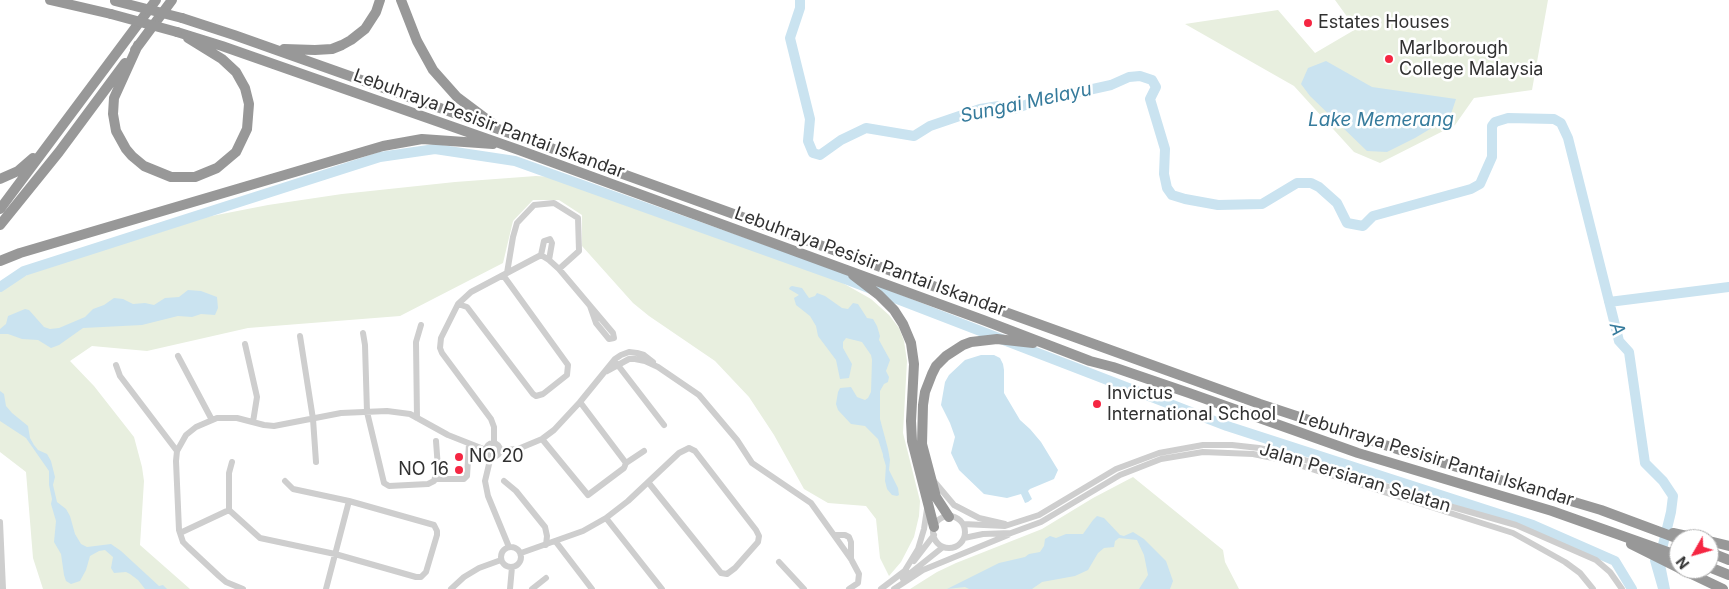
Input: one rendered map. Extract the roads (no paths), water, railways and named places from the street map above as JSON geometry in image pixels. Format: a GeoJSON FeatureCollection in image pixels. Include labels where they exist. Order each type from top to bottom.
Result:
{"type":"FeatureCollection","features":[{"type":"Feature","properties":{"kind":"highway","name":"Lebuhraya Pesisir Pantai Iskandar"},"geometry":{"type":"LineString","coordinates":[[50,0],[179,32],[499,144],[1090,361],[1180,390],[1358,453],[1594,525],[1669,552]]}},
{"type":"Feature","properties":{"kind":"highway","name":"Lebuhraya Pesisir Pantai Iskandar"},"geometry":{"type":"LineString","coordinates":[[114,0],[182,18],[273,49],[1260,404],[1369,440],[1601,510],[1669,535]]}},
{"type":"Feature","properties":{"kind":"highway"},"geometry":{"type":"LineString","coordinates":[[0,209],[156,0]]}},
{"type":"Feature","properties":{"kind":"highway"},"geometry":{"type":"LineString","coordinates":[[0,225],[59,152],[172,0]]}},
{"type":"Feature","properties":{"kind":"highway"},"geometry":{"type":"LineString","coordinates":[[273,49],[316,50],[332,49],[342,45],[365,29],[376,12],[380,0]]}},
{"type":"Feature","properties":{"kind":"highway"},"geometry":{"type":"LineString","coordinates":[[401,0],[419,46],[437,75],[457,97],[504,132]]}},
{"type":"Feature","properties":{"kind":"highway"},"geometry":{"type":"LineString","coordinates":[[138,45],[114,98],[114,122],[121,141],[132,156],[154,171],[178,178],[202,175],[217,168],[236,152],[247,129],[249,104],[246,88],[230,65],[179,32]]}},
{"type":"Feature","properties":{"kind":"highway"},"geometry":{"type":"LineString","coordinates":[[0,179],[18,171],[53,138]]}},
{"type":"Feature","properties":{"kind":"highway"},"geometry":{"type":"LineString","coordinates":[[0,261],[20,253],[383,146],[422,140],[499,144]]}},
{"type":"Feature","properties":{"kind":"highway"},"geometry":{"type":"LineString","coordinates":[[849,271],[879,295],[894,310],[903,324],[911,343],[914,364],[911,432],[934,531]]}},
{"type":"Feature","properties":{"kind":"highway"},"geometry":{"type":"LineString","coordinates":[[949,516],[936,497],[922,444],[923,405],[928,382],[941,360],[963,345],[980,340],[1007,340],[1050,346]]}},
{"type":"Feature","properties":{"kind":"highway"},"geometry":{"type":"LineString","coordinates":[[1594,525],[1669,563]]}},
{"type":"Feature","properties":{"kind":"highway"},"geometry":{"type":"LineString","coordinates":[[1650,527],[1669,531]]}},
{"type":"Feature","properties":{"kind":"highway"},"geometry":{"type":"LineString","coordinates":[[1702,579],[1723,589]]}},
{"type":"Feature","properties":{"kind":"street"},"geometry":{"type":"LineString","coordinates":[[458,304],[467,307],[533,394],[536,396],[543,394],[567,375],[568,365],[505,274],[517,223],[534,205],[554,203],[578,218],[579,251],[559,269]]}},
{"type":"Feature","properties":{"kind":"street"},"geometry":{"type":"LineString","coordinates":[[494,443],[494,427],[491,419],[442,353],[440,348],[441,338],[458,304],[471,292],[539,256],[544,241],[550,239],[552,244],[549,260]]}},
{"type":"Feature","properties":{"kind":"street"},"geometry":{"type":"LineString","coordinates":[[539,256],[549,260],[559,269],[614,333],[614,338],[609,339],[596,322],[590,306]]}},
{"type":"Feature","properties":{"kind":"street"},"geometry":{"type":"LineString","coordinates":[[417,418],[416,342],[421,326]]}},
{"type":"Feature","properties":{"kind":"street"},"geometry":{"type":"LineString","coordinates":[[362,333],[365,345],[367,412],[384,483],[390,486],[428,484],[436,479],[464,479],[467,476],[469,444]]}},
{"type":"Feature","properties":{"kind":"street"},"geometry":{"type":"LineString","coordinates":[[300,336],[313,419],[316,462]]}},
{"type":"Feature","properties":{"kind":"street"},"geometry":{"type":"LineString","coordinates":[[245,344],[257,397],[253,422]]}},
{"type":"Feature","properties":{"kind":"street"},"geometry":{"type":"LineString","coordinates":[[500,450],[518,449],[542,439],[554,430],[580,402],[615,359],[629,352],[644,355],[658,367],[700,395],[737,440],[752,463],[807,499],[851,559],[859,574],[858,583],[849,589]]}},
{"type":"Feature","properties":{"kind":"street"},"geometry":{"type":"LineString","coordinates":[[178,356],[212,420]]}},
{"type":"Feature","properties":{"kind":"street"},"geometry":{"type":"LineString","coordinates":[[607,370],[629,359],[636,359],[658,367]]}},
{"type":"Feature","properties":{"kind":"street"},"geometry":{"type":"LineString","coordinates":[[617,364],[664,425]]}},
{"type":"Feature","properties":{"kind":"street"},"geometry":{"type":"LineString","coordinates":[[116,366],[120,376],[177,451]]}},
{"type":"Feature","properties":{"kind":"street"},"geometry":{"type":"LineString","coordinates":[[580,402],[626,463]]}},
{"type":"Feature","properties":{"kind":"street"},"geometry":{"type":"LineString","coordinates":[[243,589],[226,582],[219,576],[188,547],[180,533],[177,518],[177,451],[186,435],[196,427],[212,420],[237,418],[274,426],[341,413],[387,411],[410,414],[448,435],[486,450],[491,456]]}},
{"type":"Feature","properties":{"kind":"street"},"geometry":{"type":"LineString","coordinates":[[542,439],[588,496],[644,450]]}},
{"type":"Feature","properties":{"kind":"street"},"geometry":{"type":"LineString","coordinates":[[436,441],[438,468],[436,479]]}},
{"type":"Feature","properties":{"kind":"street"},"geometry":{"type":"LineString","coordinates":[[486,450],[488,445],[498,444],[500,450],[497,456],[491,456]]}},
{"type":"Feature","properties":{"kind":"street","name":"Jalan Persiaran Selatan"},"geometry":{"type":"LineString","coordinates":[[963,524],[982,526],[1010,525],[1039,515],[1116,469],[1137,460],[1159,453],[1203,445],[1232,445],[1283,453],[1516,526],[1596,560],[1610,572],[1622,589]]}},
{"type":"Feature","properties":{"kind":"street"},"geometry":{"type":"LineString","coordinates":[[521,554],[583,532],[606,518],[686,449],[695,451],[756,530],[759,539],[756,546],[735,568],[727,574],[721,573],[648,482]]}},
{"type":"Feature","properties":{"kind":"street","name":"Jalan Persiaran Selatan"},"geometry":{"type":"LineString","coordinates":[[964,538],[983,534],[1012,533],[1041,522],[1120,475],[1139,466],[1161,459],[1203,452],[1232,452],[1283,460],[1512,532],[1565,562],[1580,573],[1593,589]]}},
{"type":"Feature","properties":{"kind":"street"},"geometry":{"type":"LineString","coordinates":[[491,456],[485,481],[488,496],[510,547]]}},
{"type":"Feature","properties":{"kind":"street"},"geometry":{"type":"LineString","coordinates":[[232,462],[229,473],[229,510],[260,538],[335,554],[418,577],[426,572],[433,552],[437,531],[430,523],[349,501],[293,489],[285,481]]}},
{"type":"Feature","properties":{"kind":"street"},"geometry":{"type":"LineString","coordinates":[[931,477],[954,505],[979,518],[1010,525]]}},
{"type":"Feature","properties":{"kind":"street"},"geometry":{"type":"LineString","coordinates":[[504,481],[516,491],[545,528],[547,536],[546,545]]}},
{"type":"Feature","properties":{"kind":"street"},"geometry":{"type":"LineString","coordinates":[[904,572],[918,548],[924,529],[927,509],[926,493]]}},
{"type":"Feature","properties":{"kind":"street"},"geometry":{"type":"LineString","coordinates":[[326,589],[349,501]]}},
{"type":"Feature","properties":{"kind":"street"},"geometry":{"type":"LineString","coordinates":[[180,533],[229,510]]}},
{"type":"Feature","properties":{"kind":"street"},"geometry":{"type":"LineString","coordinates":[[881,589],[904,572],[920,555],[934,531],[942,518],[954,517],[963,524],[965,532],[960,544],[955,547],[943,547],[937,542],[934,531]]}},
{"type":"Feature","properties":{"kind":"street"},"geometry":{"type":"LineString","coordinates":[[606,518],[662,589]]}},
{"type":"Feature","properties":{"kind":"street"},"geometry":{"type":"LineString","coordinates":[[0,522],[3,589]]}},
{"type":"Feature","properties":{"kind":"street"},"geometry":{"type":"LineString","coordinates":[[893,589],[923,570],[1012,533]]}},
{"type":"Feature","properties":{"kind":"street"},"geometry":{"type":"LineString","coordinates":[[834,535],[850,537],[851,559]]}},
{"type":"Feature","properties":{"kind":"street"},"geometry":{"type":"LineString","coordinates":[[556,542],[592,589]]}},
{"type":"Feature","properties":{"kind":"street"},"geometry":{"type":"LineString","coordinates":[[501,560],[503,552],[510,547],[518,549],[521,554],[520,563],[512,568]]}},
{"type":"Feature","properties":{"kind":"street"},"geometry":{"type":"LineString","coordinates":[[893,589],[943,547]]}},
{"type":"Feature","properties":{"kind":"street"},"geometry":{"type":"LineString","coordinates":[[1565,562],[1570,549]]}},
{"type":"Feature","properties":{"kind":"street"},"geometry":{"type":"LineString","coordinates":[[501,560],[512,568]]}},
{"type":"Feature","properties":{"kind":"street"},"geometry":{"type":"LineString","coordinates":[[451,589],[464,577],[479,568],[501,560]]}},
{"type":"Feature","properties":{"kind":"street"},"geometry":{"type":"LineString","coordinates":[[779,562],[804,589]]}},
{"type":"Feature","properties":{"kind":"street"},"geometry":{"type":"LineString","coordinates":[[510,589],[512,568]]}},
{"type":"Feature","properties":{"kind":"street"},"geometry":{"type":"LineString","coordinates":[[532,589],[546,578]]}},
{"type":"Feature","properties":{"kind":"water","name":"Lake Memerang"},"geometry":{"type":"Polygon","coordinates":[[[1326,61],[1372,87],[1456,99],[1450,117],[1387,152],[1367,151],[1310,96],[1301,84],[1308,68],[1326,61]]]}},
{"type":"Feature","properties":{"kind":"water"},"geometry":{"type":"Polygon","coordinates":[[[792,286],[802,288],[809,298],[817,293],[825,296],[842,308],[848,309],[853,303],[858,304],[867,318],[873,319],[877,326],[880,336],[879,340],[890,360],[886,371],[889,377],[888,382],[884,384],[880,391],[880,419],[890,460],[889,470],[898,488],[899,495],[892,495],[887,489],[885,481],[886,464],[878,439],[865,426],[851,424],[838,410],[836,404],[840,388],[851,387],[857,397],[865,400],[868,398],[871,392],[871,355],[862,342],[846,338],[843,342],[843,348],[852,364],[849,378],[840,379],[836,360],[818,336],[816,326],[810,316],[796,305],[794,298],[799,295],[789,289],[792,286]]]}},
{"type":"Feature","properties":{"kind":"water"},"geometry":{"type":"Polygon","coordinates":[[[188,290],[201,291],[217,297],[218,308],[215,315],[178,316],[142,325],[83,328],[59,345],[51,348],[38,340],[22,339],[8,334],[0,334],[0,329],[6,324],[8,316],[25,309],[29,310],[44,327],[50,329],[59,328],[85,317],[93,309],[104,305],[114,298],[123,299],[133,304],[145,303],[154,305],[165,298],[179,297],[188,290]]]}},
{"type":"Feature","properties":{"kind":"water"},"geometry":{"type":"Polygon","coordinates":[[[981,355],[994,355],[1000,358],[1004,370],[1004,393],[1020,420],[1041,442],[1058,470],[1054,479],[1028,491],[1032,499],[1025,503],[1021,494],[1007,498],[984,494],[959,470],[951,453],[955,437],[941,405],[945,382],[949,375],[965,360],[981,355]]]}},
{"type":"Feature","properties":{"kind":"water"},"geometry":{"type":"Polygon","coordinates":[[[0,391],[4,394],[6,406],[28,426],[30,438],[34,445],[38,450],[47,454],[51,461],[55,477],[53,485],[57,502],[66,509],[70,516],[75,534],[81,544],[87,547],[111,544],[159,586],[163,585],[167,589],[145,589],[130,574],[126,572],[114,573],[111,568],[113,557],[105,550],[90,556],[80,581],[71,584],[66,581],[61,554],[54,542],[56,521],[51,504],[49,471],[26,438],[0,421],[0,391]]]}},
{"type":"Feature","properties":{"kind":"water"},"geometry":{"type":"Polygon","coordinates":[[[1097,516],[1104,518],[1120,535],[1124,536],[1133,532],[1144,539],[1166,561],[1173,581],[1170,589],[1139,589],[1148,575],[1144,555],[1137,540],[1119,538],[1115,541],[1114,547],[1104,548],[1098,553],[1088,570],[1075,576],[1042,582],[1032,589],[969,589],[965,587],[947,589],[999,563],[1040,552],[1044,546],[1045,539],[1050,536],[1056,538],[1066,534],[1083,534],[1097,516]]]}},
{"type":"Feature","properties":{"kind":"water"},"geometry":{"type":"Polygon","coordinates":[[[1651,557],[1665,564],[1670,589],[1658,589],[1650,561],[1651,557]]]}},
{"type":"Feature","properties":{"kind":"waterway","name":"Sungai Melayu"},"geometry":{"type":"LineString","coordinates":[[800,0],[800,8],[790,38],[810,119],[808,141],[813,153],[820,155],[841,140],[866,128],[914,136],[930,126],[980,109],[999,106],[1014,109],[1034,102],[1111,85],[1129,77],[1140,76],[1152,80],[1156,87],[1150,99],[1165,149],[1164,174],[1167,188],[1172,195],[1218,205],[1262,204],[1297,183],[1311,183],[1319,187],[1337,203],[1347,223],[1363,226],[1373,216],[1471,189],[1480,184],[1492,157],[1492,126],[1495,122],[1508,118],[1554,119],[1561,123],[1568,138],[1619,341],[1629,352],[1645,463],[1663,481],[1673,496],[1660,557]]}},
{"type":"Feature","properties":{"kind":"waterway"},"geometry":{"type":"LineString","coordinates":[[0,287],[24,271],[380,157],[435,149],[515,161],[848,280],[1227,426],[1533,525],[1615,561],[1632,589]]}},
{"type":"Feature","properties":{"kind":"waterway"},"geometry":{"type":"LineString","coordinates":[[1609,302],[1729,287]]}},
{"type":"Feature","properties":{"kind":"waterway"},"geometry":{"type":"LineString","coordinates":[[884,456],[887,466]]}},
{"type":"Feature","properties":{"kind":"place","name":"Estates Houses"},"geometry":{"type":"Point","coordinates":[1308,23]}},
{"type":"Feature","properties":{"kind":"place","name":"Marlborough College Malaysia"},"geometry":{"type":"Point","coordinates":[1389,59]}},
{"type":"Feature","properties":{"kind":"place","name":"Invictus International School"},"geometry":{"type":"Point","coordinates":[1097,404]}},
{"type":"Feature","properties":{"kind":"place","name":"NO 20"},"geometry":{"type":"Point","coordinates":[459,457]}},
{"type":"Feature","properties":{"kind":"place","name":"NO 16"},"geometry":{"type":"Point","coordinates":[459,470]}},
{"type":"Feature","properties":{"kind":"water label","name":"A"},"geometry":{"type":"Point","coordinates":[1617,329]}}]}
